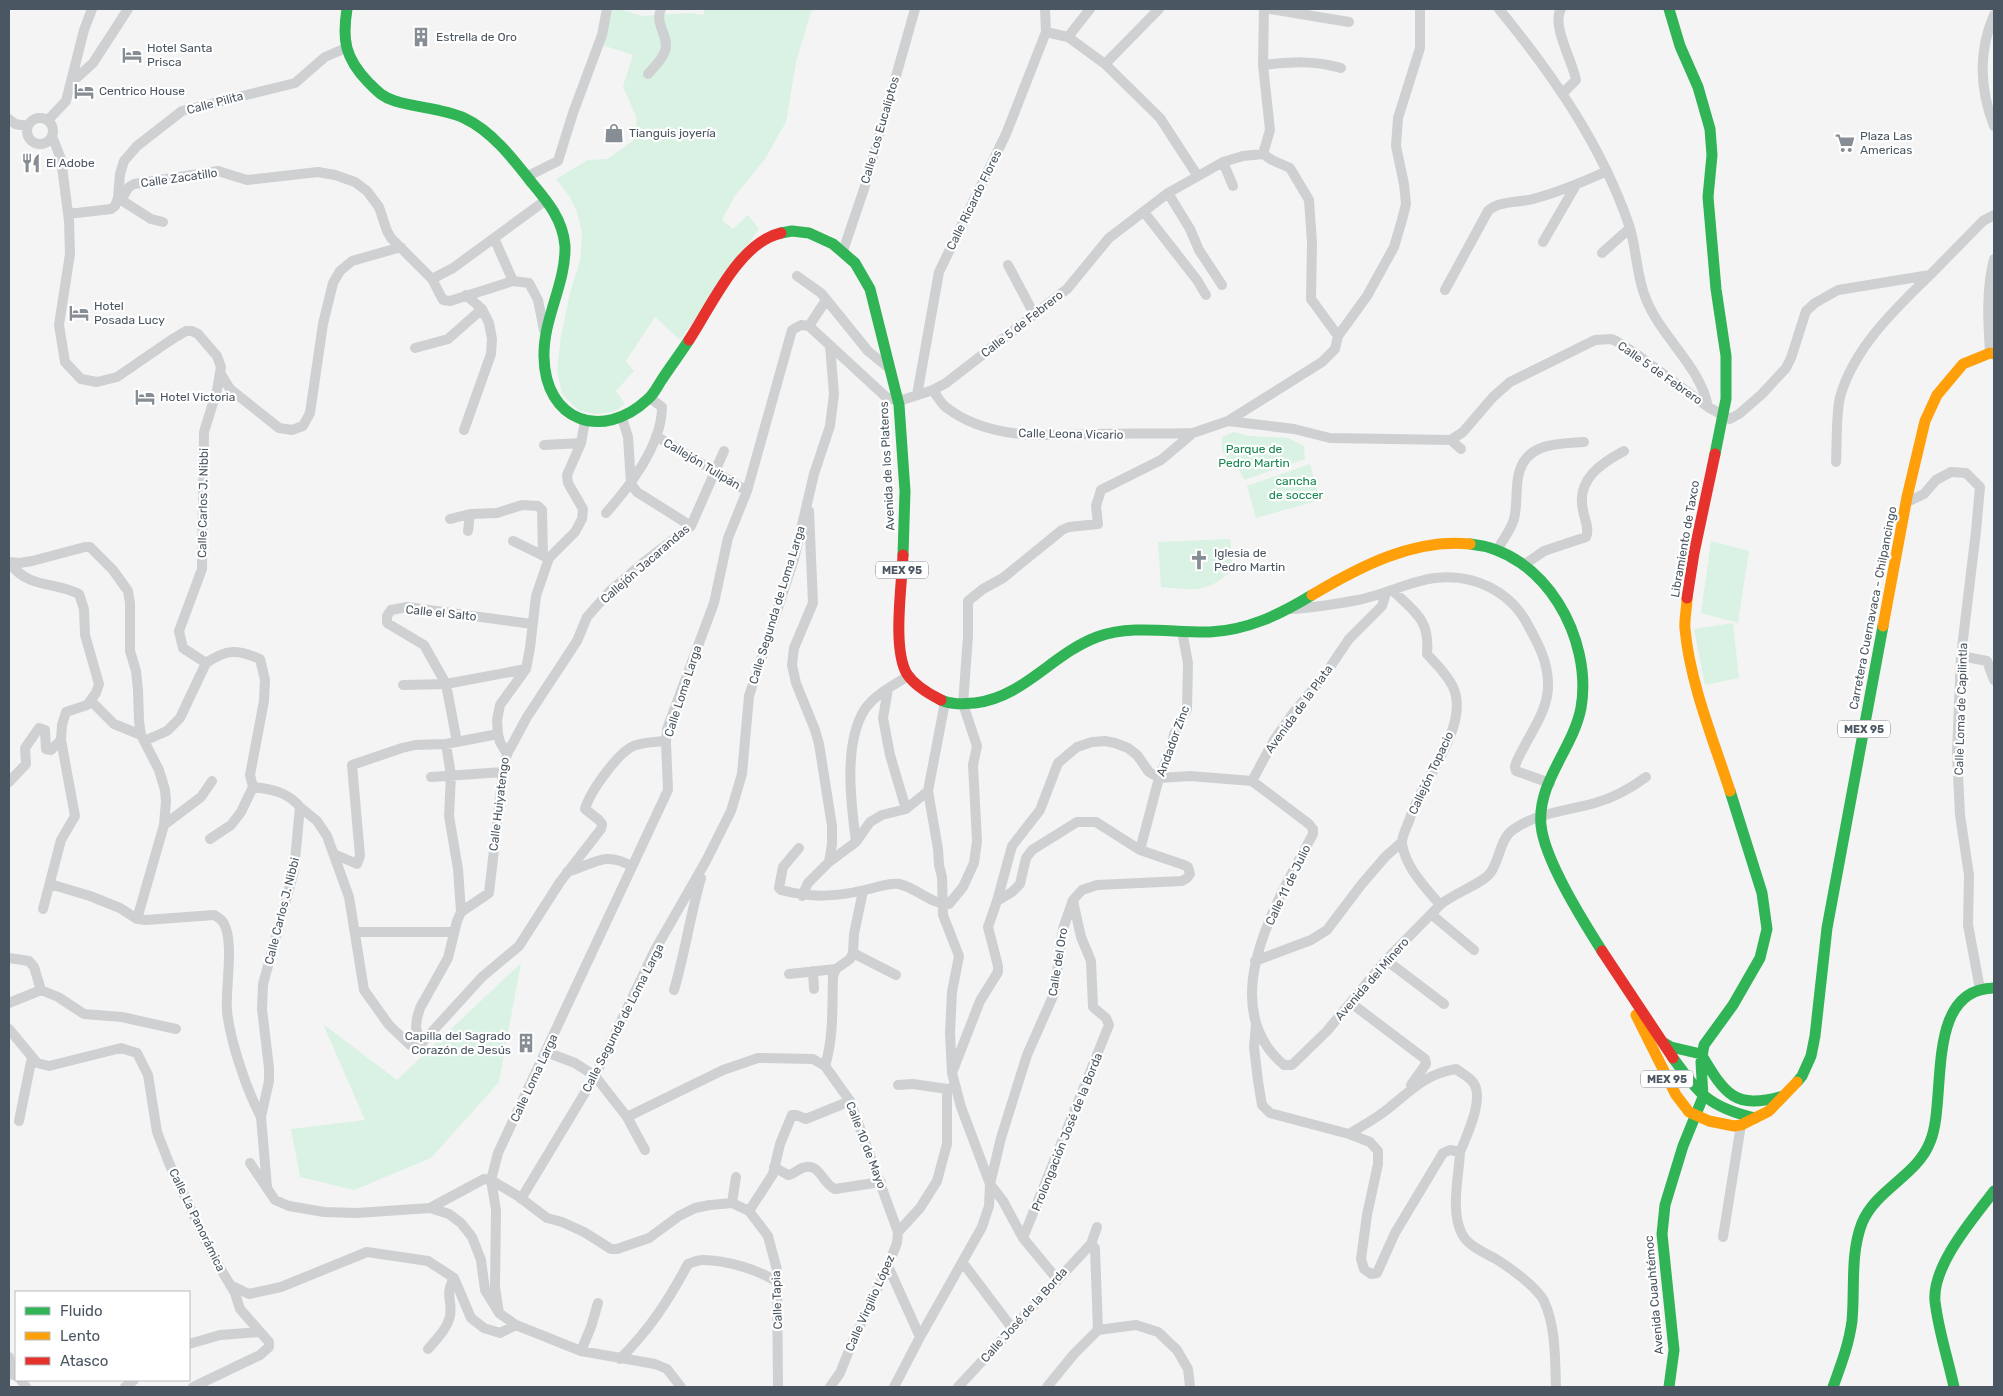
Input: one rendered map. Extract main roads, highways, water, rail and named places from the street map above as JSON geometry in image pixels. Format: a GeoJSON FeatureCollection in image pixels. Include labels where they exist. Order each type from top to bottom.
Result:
{"type":"FeatureCollection","features":[{"type":"Feature","properties":{"kind":"main road","name":"Avenida de los Plateros"},"geometry":{"type":"LineString","coordinates":[[347,9],[345,28],[346,48],[353,66],[382,96],[465,118],[499,146],[528,176],[557,214],[564,236],[565,248],[562,278],[545,334],[544,356],[547,383],[559,405],[566,412],[585,421],[600,422],[622,418],[636,410],[650,398],[729,278],[756,244],[766,238],[775,234],[795,231],[806,232],[824,238],[843,251],[861,271],[868,283],[878,314],[899,401],[906,518],[899,637],[900,655],[908,676],[914,683],[945,702],[963,704],[988,703],[1001,698],[1016,690],[1082,644],[1098,637],[1127,632],[1220,631],[1243,628],[1290,609],[1308,596],[1381,558],[1424,546],[1468,543],[1497,550],[1525,564],[1545,586],[1563,611],[1573,633],[1582,663],[1582,706],[1576,726],[1550,783],[1542,807],[1541,815],[1546,846],[1578,911],[1620,979]]}},
{"type":"Feature","properties":{"kind":"main road","name":"Libramiento de Taxco"},"geometry":{"type":"LineString","coordinates":[[1669,9],[1680,46],[1704,108],[1712,140],[1708,197],[1716,290],[1726,356],[1726,399],[1694,553],[1688,591],[1686,627],[1689,654],[1701,701],[1762,893],[1767,929],[1760,958],[1732,1005],[1704,1045],[1701,1054]]}},
{"type":"Feature","properties":{"kind":"main road","name":"Carretera Cuernavaca - Chilpancingo"},"geometry":{"type":"LineString","coordinates":[[1755,1118],[1769,1111],[1802,1076],[1815,1036],[1827,928],[1924,421],[1937,395],[1962,364],[1992,353]]}},
{"type":"Feature","properties":{"kind":"main road","name":"MEX 95"},"geometry":{"type":"LineString","coordinates":[[1620,979],[1703,1097],[1726,1110],[1755,1118]]}},
{"type":"Feature","properties":{"kind":"main road","name":"MEX 95"},"geometry":{"type":"LineString","coordinates":[[1620,979],[1649,1044],[1676,1095],[1684,1106],[1696,1115],[1723,1124],[1742,1125],[1755,1118]]}},
{"type":"Feature","properties":{"kind":"main road"},"geometry":{"type":"LineString","coordinates":[[1833,1387],[1850,1333],[1856,1249],[1862,1224],[1874,1202],[1920,1159],[1931,1143],[1936,1124],[1936,1099],[1943,1041],[1954,1011],[1968,995],[1980,989],[1994,988]]}},
{"type":"Feature","properties":{"kind":"main road"},"geometry":{"type":"LineString","coordinates":[[1664,1043],[1670,1047],[1701,1054],[1716,1080],[1724,1089],[1742,1101],[1753,1103],[1767,1102],[1787,1094]]}},
{"type":"Feature","properties":{"kind":"main road"},"geometry":{"type":"LineString","coordinates":[[1701,1054],[1703,1097]]}},
{"type":"Feature","properties":{"kind":"main road","name":"Avenida Cuauhtémoc"},"geometry":{"type":"LineString","coordinates":[[1669,1387],[1674,1350],[1662,1234],[1664,1205],[1683,1146],[1703,1097]]}},
{"type":"Feature","properties":{"kind":"main road"},"geometry":{"type":"LineString","coordinates":[[1954,1387],[1935,1299],[1939,1276],[1950,1250],[1994,1191]]}},
{"type":"Feature","properties":{"kind":"place","name":"Estrella de Oro"},"geometry":{"type":"Point","coordinates":[421,37]}},
{"type":"Feature","properties":{"kind":"place","name":"Hotel Santa Prisca"},"geometry":{"type":"Point","coordinates":[132,55]}},
{"type":"Feature","properties":{"kind":"place","name":"Centrico House"},"geometry":{"type":"Point","coordinates":[84,91]}},
{"type":"Feature","properties":{"kind":"place","name":"Tianguis joyería"},"geometry":{"type":"Point","coordinates":[614,133]}},
{"type":"Feature","properties":{"kind":"place","name":"Plaza Las Americas"},"geometry":{"type":"Point","coordinates":[1845,143]}},
{"type":"Feature","properties":{"kind":"place","name":"El Adobe"},"geometry":{"type":"Point","coordinates":[31,163]}},
{"type":"Feature","properties":{"kind":"place","name":"Hotel Posada Lucy"},"geometry":{"type":"Point","coordinates":[79,313]}},
{"type":"Feature","properties":{"kind":"place","name":"Hotel Victoria"},"geometry":{"type":"Point","coordinates":[145,397]}},
{"type":"Feature","properties":{"kind":"place","name":"Iglesia de Pedro Martin"},"geometry":{"type":"Point","coordinates":[1199,560]}},
{"type":"Feature","properties":{"kind":"place","name":"Capilla del Sagrado Corazón de Jesús"},"geometry":{"type":"Point","coordinates":[526,1043]}},
{"type":"Feature","properties":{"kind":"park label","name":"Parque de Pedro Martin"},"geometry":{"type":"Point","coordinates":[1254,456]}},
{"type":"Feature","properties":{"kind":"park label","name":"cancha de soccer"},"geometry":{"type":"Point","coordinates":[1296,488]}}]}
